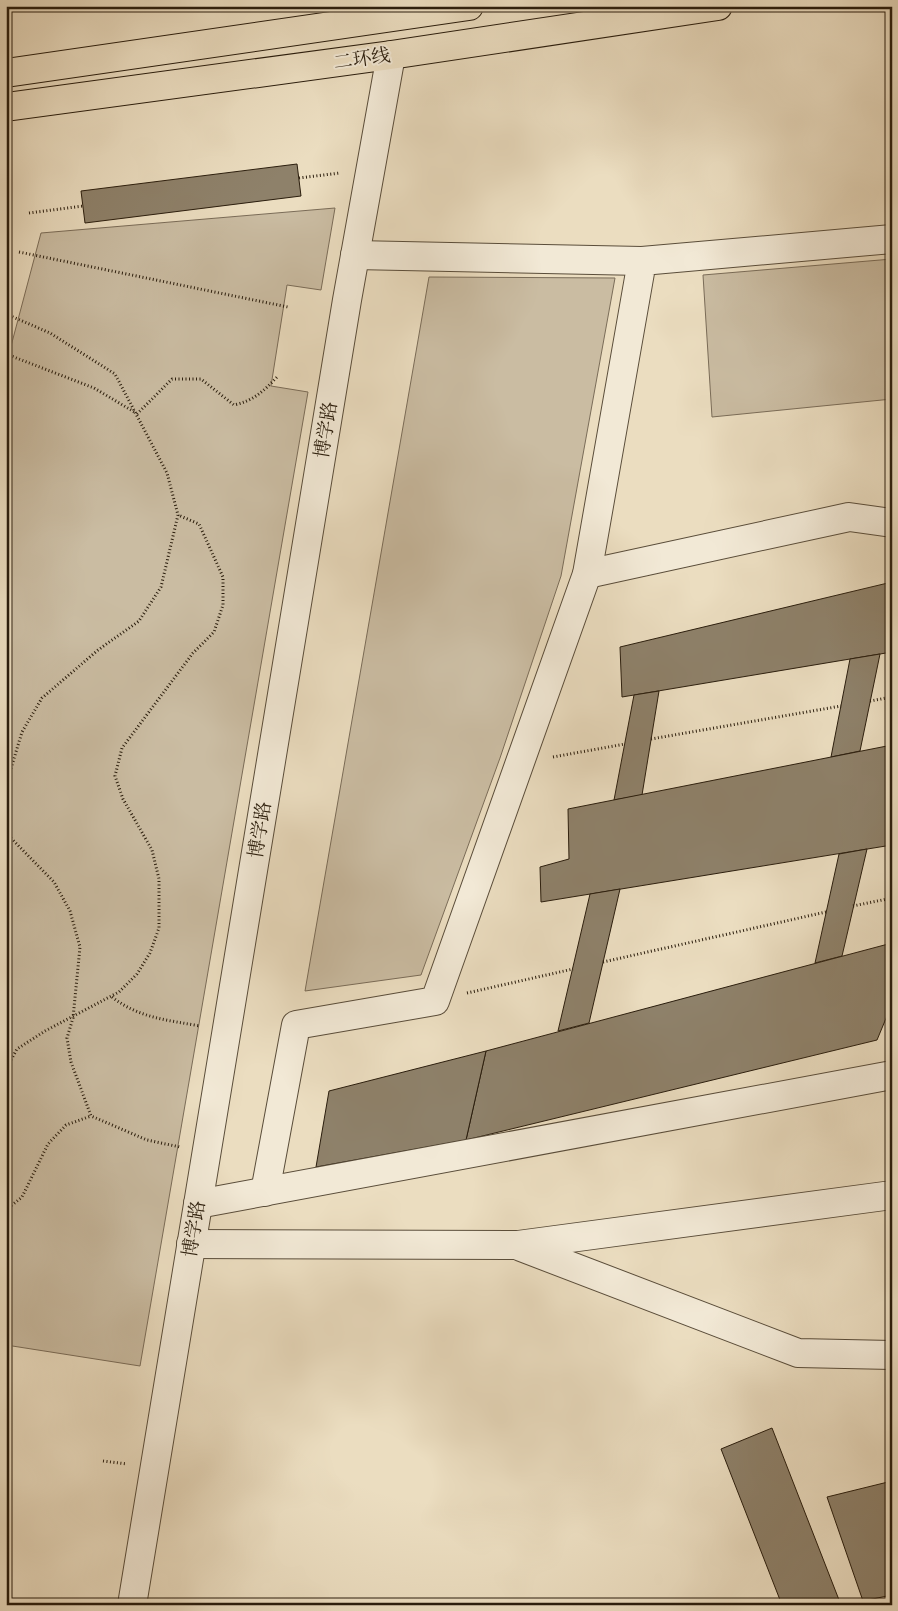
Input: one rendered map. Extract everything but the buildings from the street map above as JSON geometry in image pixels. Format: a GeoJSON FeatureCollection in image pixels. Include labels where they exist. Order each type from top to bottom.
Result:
{"type":"FeatureCollection","features":[{"type":"Feature","properties":{"kind":"highway","name":"二环线"},"geometry":{"type":"LineString","coordinates":[[6,73],[469,6]]}},
{"type":"Feature","properties":{"kind":"highway","name":"二环线"},"geometry":{"type":"LineString","coordinates":[[6,107],[391,55],[718,6]]}},
{"type":"Feature","properties":{"kind":"street","name":"博学路"},"geometry":{"type":"LineString","coordinates":[[132,1605],[355,254],[391,55]]}},
{"type":"Feature","properties":{"kind":"street"},"geometry":{"type":"LineString","coordinates":[[355,254],[642,261],[892,239]]}},
{"type":"Feature","properties":{"kind":"street"},"geometry":{"type":"LineString","coordinates":[[265,1192],[296,1025],[435,1001],[587,574],[642,261]]}},
{"type":"Feature","properties":{"kind":"street"},"geometry":{"type":"LineString","coordinates":[[587,574],[849,517],[892,524]]}},
{"type":"Feature","properties":{"kind":"street"},"geometry":{"type":"LineString","coordinates":[[198,1204],[892,1075]]}},
{"type":"Feature","properties":{"kind":"street"},"geometry":{"type":"LineString","coordinates":[[191,1244],[518,1246],[892,1195]]}},
{"type":"Feature","properties":{"kind":"street"},"geometry":{"type":"LineString","coordinates":[[518,1246],[798,1353],[892,1355]]}},
{"type":"Feature","properties":{"kind":"path"},"geometry":{"type":"LineString","coordinates":[[299,178],[348,172]]}},
{"type":"Feature","properties":{"kind":"path"},"geometry":{"type":"LineString","coordinates":[[29,213],[83,206]]}},
{"type":"Feature","properties":{"kind":"path"},"geometry":{"type":"LineString","coordinates":[[19,252],[288,307]]}},
{"type":"Feature","properties":{"kind":"path"},"geometry":{"type":"LineString","coordinates":[[6,314],[50,333],[115,374],[167,473],[178,515],[161,587],[139,621],[98,650],[42,698],[22,732],[9,775],[6,806]]}},
{"type":"Feature","properties":{"kind":"path"},"geometry":{"type":"LineString","coordinates":[[6,354],[94,388],[137,414]]}},
{"type":"Feature","properties":{"kind":"path"},"geometry":{"type":"LineString","coordinates":[[137,414],[172,380],[201,379],[234,405],[249,402],[265,390],[277,377]]}},
{"type":"Feature","properties":{"kind":"path"},"geometry":{"type":"LineString","coordinates":[[6,1069],[18,1050],[45,1031],[120,992],[138,974],[150,953],[159,928],[159,879],[152,850],[122,799],[116,776],[122,748],[193,653],[214,632],[223,605],[223,577],[211,546],[199,524],[178,515]]}},
{"type":"Feature","properties":{"kind":"path"},"geometry":{"type":"LineString","coordinates":[[870,701],[892,697]]}},
{"type":"Feature","properties":{"kind":"path"},"geometry":{"type":"LineString","coordinates":[[651,739],[840,706]]}},
{"type":"Feature","properties":{"kind":"path"},"geometry":{"type":"LineString","coordinates":[[521,763],[625,744]]}},
{"type":"Feature","properties":{"kind":"path"},"geometry":{"type":"LineString","coordinates":[[6,833],[54,882],[70,911],[80,946],[73,1018],[68,1038],[72,1062],[91,1116]]}},
{"type":"Feature","properties":{"kind":"path"},"geometry":{"type":"LineString","coordinates":[[854,906],[892,898]]}},
{"type":"Feature","properties":{"kind":"path"},"geometry":{"type":"LineString","coordinates":[[603,962],[826,912]]}},
{"type":"Feature","properties":{"kind":"path"},"geometry":{"type":"LineString","coordinates":[[435,1001],[573,969]]}},
{"type":"Feature","properties":{"kind":"path"},"geometry":{"type":"LineString","coordinates":[[112,997],[127,1008],[148,1016],[226,1030]]}},
{"type":"Feature","properties":{"kind":"path"},"geometry":{"type":"LineString","coordinates":[[6,1210],[22,1197],[48,1144],[66,1125],[91,1116],[147,1140],[182,1148]]}},
{"type":"Feature","properties":{"kind":"shaded area"},"geometry":{"type":"Polygon","coordinates":[[[335,208],[321,290],[287,285],[271,386],[308,392],[140,1366],[6,1345],[6,365],[41,233],[335,208]]]}},
{"type":"Feature","properties":{"kind":"shaded area"},"geometry":{"type":"Polygon","coordinates":[[[892,259],[892,399],[712,417],[703,275],[892,259]]]}},
{"type":"Feature","properties":{"kind":"shaded area"},"geometry":{"type":"Polygon","coordinates":[[[429,277],[615,278],[561,576],[500,758],[421,975],[305,991],[429,277]]]}}]}
